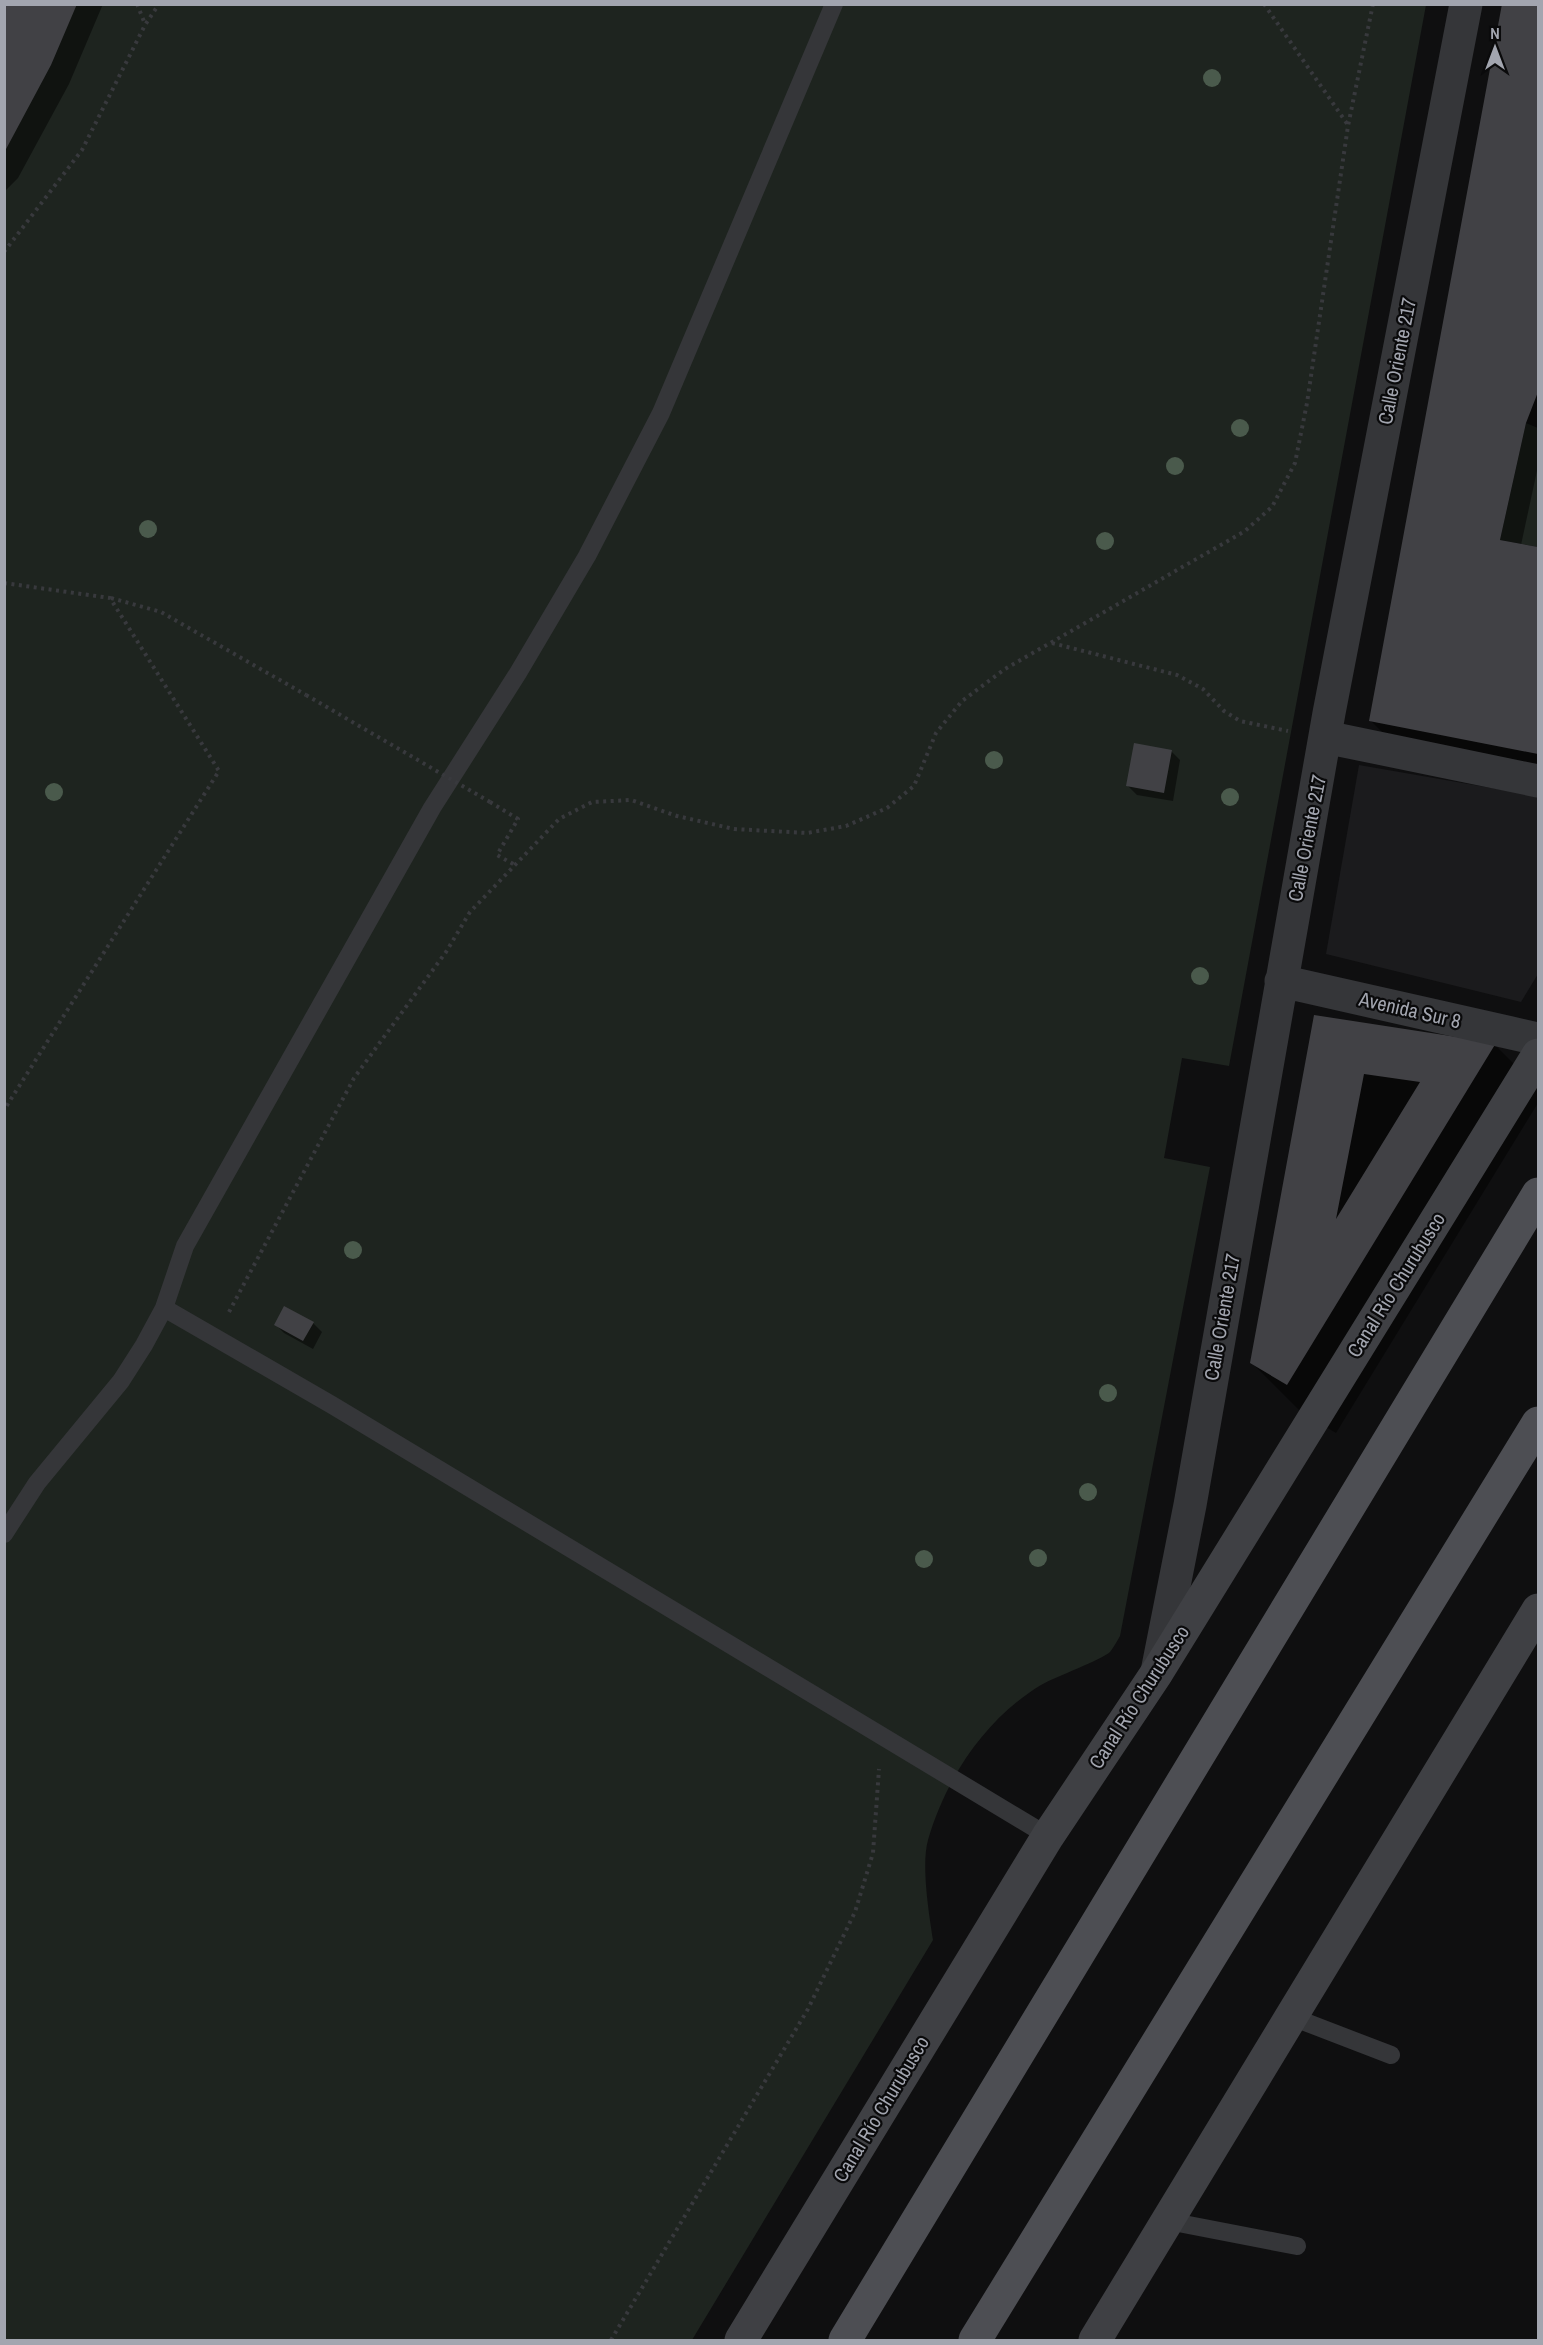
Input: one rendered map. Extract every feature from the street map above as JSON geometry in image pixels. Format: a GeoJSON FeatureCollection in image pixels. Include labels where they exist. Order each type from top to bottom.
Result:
{"type":"FeatureCollection","features":[{"type":"Feature","properties":{"kind":"main road"},"geometry":{"type":"LineString","coordinates":[[845,2340],[1539,1194]]}},
{"type":"Feature","properties":{"kind":"main road"},"geometry":{"type":"LineString","coordinates":[[975,2340],[1539,1423]]}},
{"type":"Feature","properties":{"kind":"street","name":"Calle Oriente 217"},"geometry":{"type":"LineString","coordinates":[[1156,1674],[1190,1505],[1325,737],[1466,4]]}},
{"type":"Feature","properties":{"kind":"street"},"geometry":{"type":"LineString","coordinates":[[1325,737],[1539,781]]}},
{"type":"Feature","properties":{"kind":"street","name":"Avenida Sur 8"},"geometry":{"type":"LineString","coordinates":[[1281,981],[1539,1039]]}},
{"type":"Feature","properties":{"kind":"street","name":"Canal Río Churubusco"},"geometry":{"type":"LineString","coordinates":[[741,2340],[1048,1836],[1156,1674],[1539,1055]]}},
{"type":"Feature","properties":{"kind":"street"},"geometry":{"type":"LineString","coordinates":[[1095,2340],[1539,1610]]}},
{"type":"Feature","properties":{"kind":"lane"},"geometry":{"type":"LineString","coordinates":[[4,1534],[37,1483],[121,1381],[164,1308],[185,1246],[432,808],[518,674],[587,556],[661,413],[834,4]]}},
{"type":"Feature","properties":{"kind":"lane"},"geometry":{"type":"LineString","coordinates":[[164,1308],[342,1411],[1048,1836]]}},
{"type":"Feature","properties":{"kind":"lane"},"geometry":{"type":"LineString","coordinates":[[1292,2017],[1391,2055]]}},
{"type":"Feature","properties":{"kind":"lane"},"geometry":{"type":"LineString","coordinates":[[1168,2221],[1297,2246]]}},
{"type":"Feature","properties":{"kind":"path"},"geometry":{"type":"LineString","coordinates":[[137,4],[145,25]]}},
{"type":"Feature","properties":{"kind":"path"},"geometry":{"type":"LineString","coordinates":[[4,252],[82,150],[145,25],[159,4]]}},
{"type":"Feature","properties":{"kind":"path"},"geometry":{"type":"LineString","coordinates":[[1264,4],[1348,126]]}},
{"type":"Feature","properties":{"kind":"path"},"geometry":{"type":"LineString","coordinates":[[214,1339],[354,1078],[446,952],[470,912],[559,819],[592,802],[631,800],[677,816],[734,829],[807,834],[846,826],[887,808],[914,786],[936,733],[962,701],[1005,669],[1245,531],[1272,507],[1295,463],[1307,403],[1348,126],[1373,4]]}},
{"type":"Feature","properties":{"kind":"path"},"geometry":{"type":"LineString","coordinates":[[4,583],[110,598],[161,612],[518,819],[497,855],[515,865]]}},
{"type":"Feature","properties":{"kind":"path"},"geometry":{"type":"LineString","coordinates":[[4,1110],[219,771],[110,598]]}},
{"type":"Feature","properties":{"kind":"path"},"geometry":{"type":"LineString","coordinates":[[1052,643],[1177,675],[1203,689],[1224,711],[1240,721],[1325,737]]}},
{"type":"Feature","properties":{"kind":"path"},"geometry":{"type":"LineString","coordinates":[[611,2340],[808,2009],[855,1912],[873,1853],[881,1736]]}},
{"type":"Feature","properties":{"kind":"shaded area"},"geometry":{"type":"Polygon","coordinates":[[[4,5],[1426,5],[1229,1066],[1182,1058],[1164,1158],[1210,1167],[1120,1636],[1106,1655],[1041,1685],[1021,1699],[985,1733],[957,1773],[945,1794],[926,1850],[926,1890],[933,1940],[692,2340],[5,2340],[4,5]]]}},
{"type":"Feature","properties":{"kind":"shaded area"},"geometry":{"type":"Polygon","coordinates":[[[1526,423],[1538,428],[1538,547],[1500,540],[1526,423]]]}},
{"type":"Feature","properties":{"kind":"shaded area"},"geometry":{"type":"Polygon","coordinates":[[[1359,765],[1538,796],[1538,974],[1521,1002],[1326,954],[1359,765]]]}},
{"type":"Feature","properties":{"kind":"building"},"geometry":{"type":"Polygon","coordinates":[[[5,4],[77,4],[51,65],[5,151],[5,4]]]}},
{"type":"Feature","properties":{"kind":"building"},"geometry":{"type":"Polygon","coordinates":[[[1502,4],[1538,4],[1538,392],[1526,423],[1500,540],[1538,547],[1538,754],[1369,721],[1502,4]]]}},
{"type":"Feature","properties":{"kind":"building"},"geometry":{"type":"Polygon","coordinates":[[[1134,743],[1172,750],[1164,793],[1126,786],[1134,743]]]}},
{"type":"Feature","properties":{"kind":"building"},"geometry":{"type":"Polygon","coordinates":[[[1314,1015],[1496,1043],[1287,1385],[1250,1363],[1314,1015]],[[1364,1074],[1336,1219],[1420,1082],[1364,1074]]]}},
{"type":"Feature","properties":{"kind":"building"},"geometry":{"type":"Polygon","coordinates":[[[284,1306],[314,1322],[303,1341],[274,1325],[284,1306]]]}}]}
